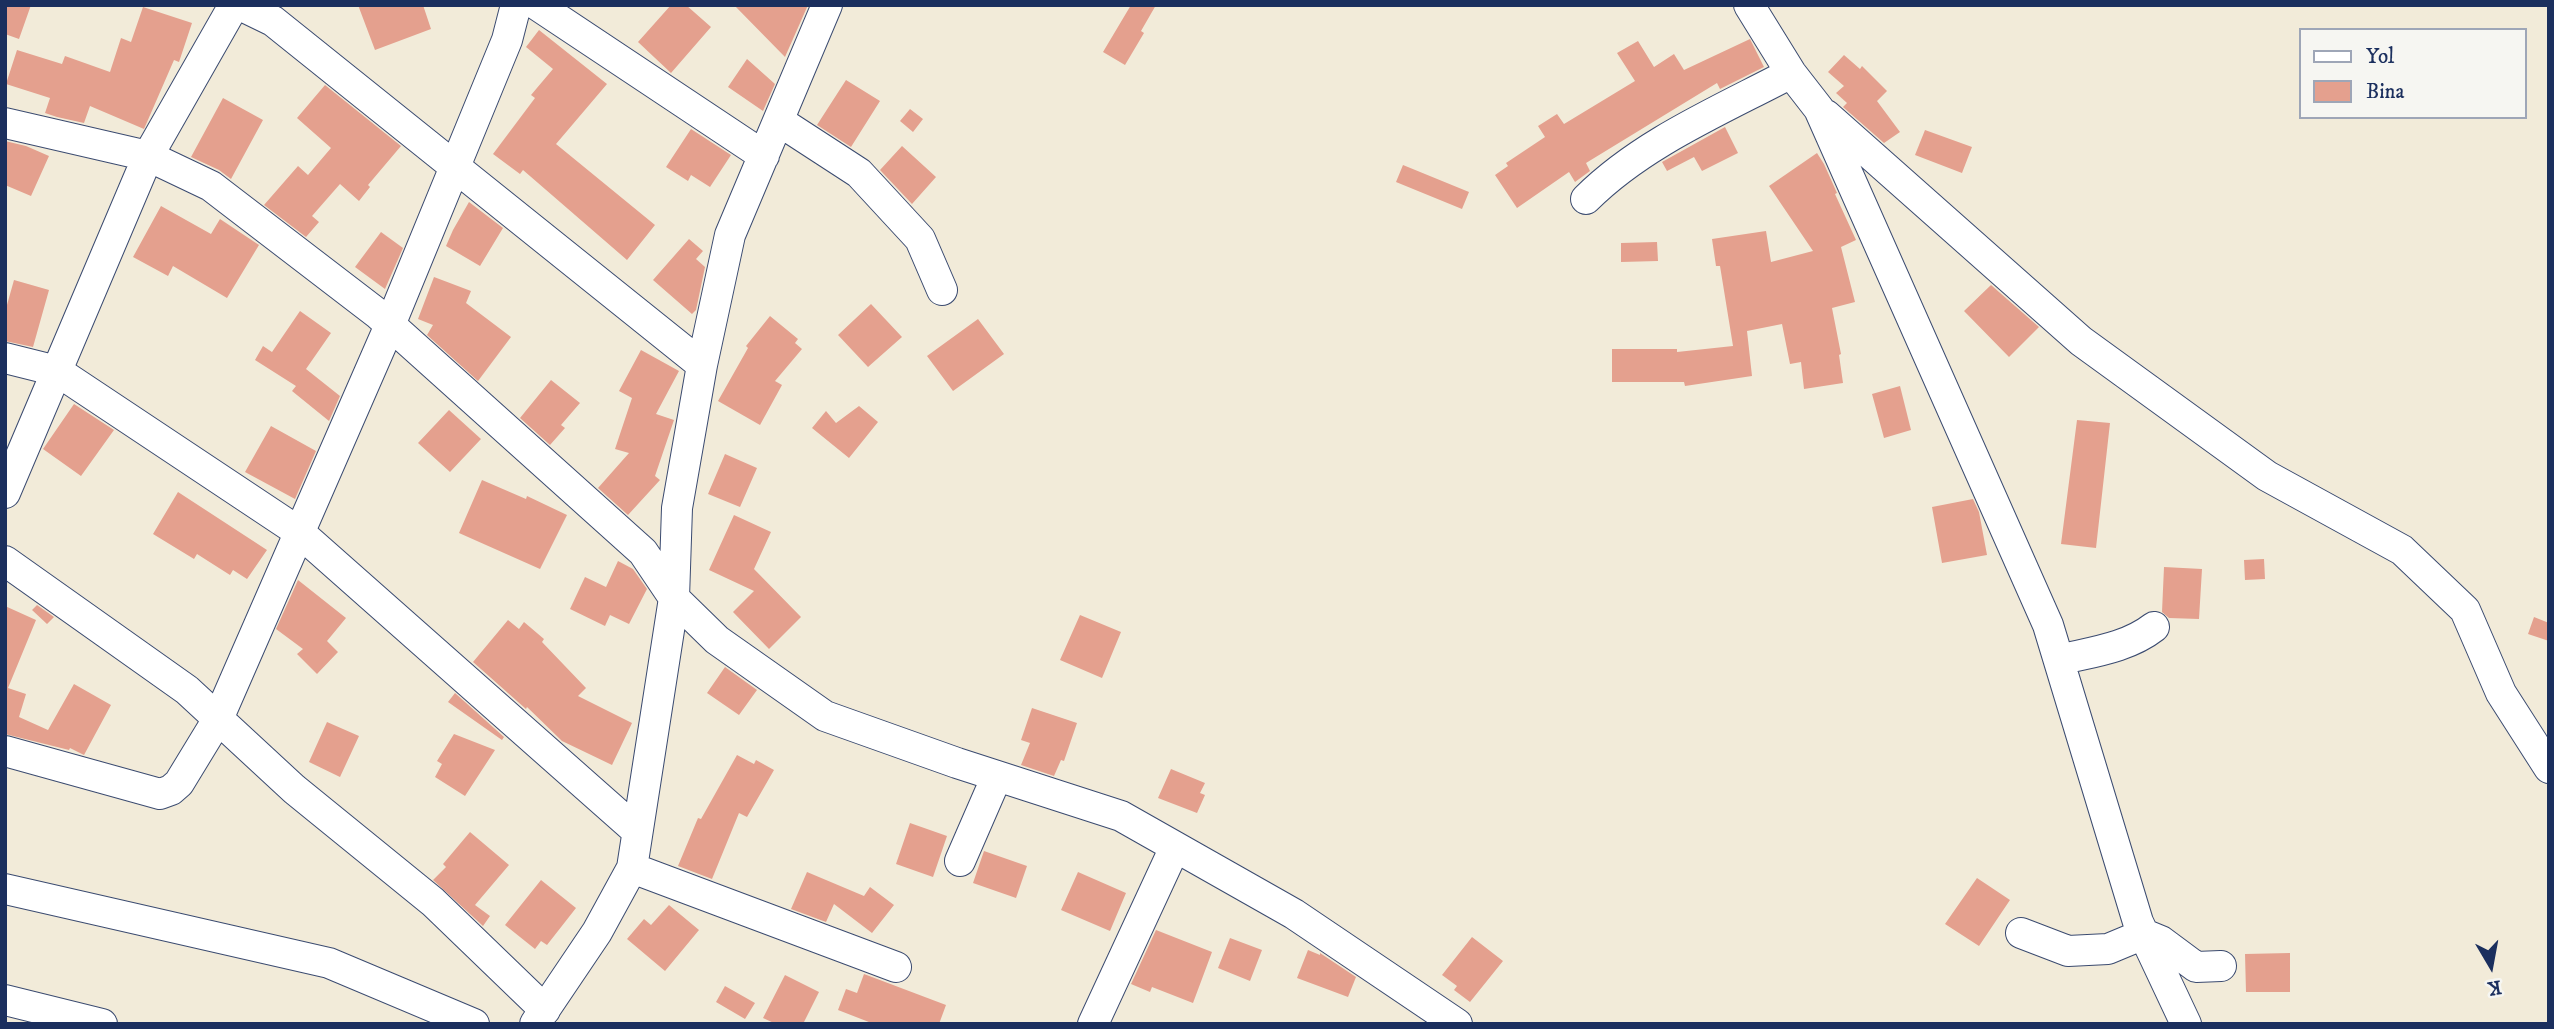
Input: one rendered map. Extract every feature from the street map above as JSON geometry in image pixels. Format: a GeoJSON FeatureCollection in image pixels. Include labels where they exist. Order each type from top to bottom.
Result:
{"type":"FeatureCollection","features":[{"type":"Feature","properties":{"kind":"street"},"geometry":{"type":"LineString","coordinates":[[5,492],[148,156],[237,5],[273,21],[702,365]]}},
{"type":"Feature","properties":{"kind":"street"},"geometry":{"type":"LineString","coordinates":[[5,751],[160,794],[179,783],[218,719],[390,325],[507,40],[516,5]]}},
{"type":"Feature","properties":{"kind":"street"},"geometry":{"type":"LineString","coordinates":[[537,5],[764,156]]}},
{"type":"Feature","properties":{"kind":"street"},"geometry":{"type":"LineString","coordinates":[[5,561],[187,690],[294,789],[433,902],[540,1017],[597,932],[632,868],[674,598],[677,508],[702,365],[730,235],[827,5]]}},
{"type":"Feature","properties":{"kind":"street"},"geometry":{"type":"LineString","coordinates":[[1749,5],[1790,73],[1819,109],[2081,341],[2267,476],[2402,550],[2465,610],[2501,693],[2549,768]]}},
{"type":"Feature","properties":{"kind":"street"},"geometry":{"type":"LineString","coordinates":[[1586,199],[1600,185],[1665,140],[1790,73]]}},
{"type":"Feature","properties":{"kind":"street"},"geometry":{"type":"LineString","coordinates":[[1819,109],[2048,625],[2138,922],[2186,1024]]}},
{"type":"Feature","properties":{"kind":"street"},"geometry":{"type":"LineString","coordinates":[[779,121],[859,173],[920,239],[942,290]]}},
{"type":"Feature","properties":{"kind":"street"},"geometry":{"type":"LineString","coordinates":[[5,122],[148,156],[211,186],[390,325],[643,552],[674,598],[717,640],[825,716],[1121,816],[1294,914],[1450,1022]]}},
{"type":"Feature","properties":{"kind":"street"},"geometry":{"type":"LineString","coordinates":[[5,358],[57,371],[299,533],[638,831]]}},
{"type":"Feature","properties":{"kind":"street"},"geometry":{"type":"LineString","coordinates":[[2059,660],[2117,646],[2141,637],[2154,627]]}},
{"type":"Feature","properties":{"kind":"street"},"geometry":{"type":"LineString","coordinates":[[960,860],[997,776]]}},
{"type":"Feature","properties":{"kind":"street"},"geometry":{"type":"LineString","coordinates":[[1093,1024],[1175,846]]}},
{"type":"Feature","properties":{"kind":"street"},"geometry":{"type":"LineString","coordinates":[[632,868],[896,967]]}},
{"type":"Feature","properties":{"kind":"street"},"geometry":{"type":"LineString","coordinates":[[5,889],[329,963],[474,1024]]}},
{"type":"Feature","properties":{"kind":"street"},"geometry":{"type":"LineString","coordinates":[[2021,933],[2068,951],[2108,949],[2144,934],[2161,941],[2196,967],[2221,966]]}},
{"type":"Feature","properties":{"kind":"street"},"geometry":{"type":"LineString","coordinates":[[5,1000],[102,1024]]}},
{"type":"Feature","properties":{"kind":"building"},"geometry":{"type":"Polygon","coordinates":[[[5,5],[31,5],[19,39],[5,34],[5,5]]]}},
{"type":"Feature","properties":{"kind":"building"},"geometry":{"type":"Polygon","coordinates":[[[358,5],[423,5],[431,29],[375,50],[358,5]]]}},
{"type":"Feature","properties":{"kind":"building"},"geometry":{"type":"Polygon","coordinates":[[[671,5],[686,5],[711,27],[671,73],[638,42],[671,5]]]}},
{"type":"Feature","properties":{"kind":"building"},"geometry":{"type":"Polygon","coordinates":[[[734,5],[808,5],[785,57],[734,5]]]}},
{"type":"Feature","properties":{"kind":"building"},"geometry":{"type":"Polygon","coordinates":[[[1131,5],[1156,5],[1141,31],[1144,33],[1125,65],[1103,52],[1131,5]]]}},
{"type":"Feature","properties":{"kind":"building"},"geometry":{"type":"Polygon","coordinates":[[[143,7],[192,23],[179,62],[174,60],[144,129],[90,106],[84,123],[57,117],[45,113],[50,98],[6,84],[17,50],[62,64],[65,56],[110,72],[121,38],[131,42],[143,7]]]}},
{"type":"Feature","properties":{"kind":"building"},"geometry":{"type":"Polygon","coordinates":[[[539,30],[607,84],[556,144],[655,225],[627,260],[523,170],[520,174],[493,154],[535,98],[531,95],[553,69],[526,47],[539,30]]]}},
{"type":"Feature","properties":{"kind":"building"},"geometry":{"type":"Polygon","coordinates":[[[1750,39],[1764,67],[1720,89],[1717,83],[1586,163],[1590,171],[1575,182],[1569,172],[1517,208],[1495,175],[1508,166],[1506,163],[1545,137],[1538,126],[1557,114],[1564,124],[1635,81],[1617,53],[1638,41],[1654,67],[1674,54],[1684,70],[1750,39]]]}},
{"type":"Feature","properties":{"kind":"building"},"geometry":{"type":"Polygon","coordinates":[[[1844,55],[1860,69],[1862,66],[1887,91],[1877,101],[1900,132],[1884,143],[1843,107],[1847,103],[1836,93],[1844,86],[1828,72],[1844,55]]]}},
{"type":"Feature","properties":{"kind":"building"},"geometry":{"type":"Polygon","coordinates":[[[747,59],[775,84],[763,111],[728,87],[747,59]]]}},
{"type":"Feature","properties":{"kind":"building"},"geometry":{"type":"Polygon","coordinates":[[[846,80],[880,101],[851,147],[817,125],[846,80]]]}},
{"type":"Feature","properties":{"kind":"building"},"geometry":{"type":"Polygon","coordinates":[[[325,85],[401,146],[368,185],[370,187],[359,201],[340,184],[312,216],[319,222],[306,237],[264,205],[298,166],[308,175],[331,148],[297,118],[325,85]]]}},
{"type":"Feature","properties":{"kind":"building"},"geometry":{"type":"Polygon","coordinates":[[[223,98],[263,120],[231,179],[219,170],[191,157],[223,98]]]}},
{"type":"Feature","properties":{"kind":"building"},"geometry":{"type":"Polygon","coordinates":[[[910,109],[923,119],[913,132],[900,121],[910,109]]]}},
{"type":"Feature","properties":{"kind":"building"},"geometry":{"type":"Polygon","coordinates":[[[1725,127],[1738,153],[1702,171],[1694,157],[1667,171],[1662,162],[1725,127]]]}},
{"type":"Feature","properties":{"kind":"building"},"geometry":{"type":"Polygon","coordinates":[[[691,129],[731,155],[710,187],[691,175],[688,181],[666,167],[691,129]]]}},
{"type":"Feature","properties":{"kind":"building"},"geometry":{"type":"Polygon","coordinates":[[[1925,130],[1972,147],[1962,173],[1915,155],[1925,130]]]}},
{"type":"Feature","properties":{"kind":"building"},"geometry":{"type":"Polygon","coordinates":[[[5,141],[49,156],[31,196],[5,185],[5,141]]]}},
{"type":"Feature","properties":{"kind":"building"},"geometry":{"type":"Polygon","coordinates":[[[902,146],[936,177],[912,204],[880,170],[902,146]]]}},
{"type":"Feature","properties":{"kind":"building"},"geometry":{"type":"Polygon","coordinates":[[[1817,153],[1856,240],[1841,247],[1855,302],[1832,308],[1841,354],[1843,383],[1804,389],[1801,362],[1790,364],[1782,324],[1747,331],[1752,376],[1685,386],[1684,382],[1612,382],[1612,349],[1677,349],[1677,352],[1733,346],[1720,266],[1716,266],[1712,239],[1766,231],[1771,262],[1813,251],[1769,186],[1817,153]]]}},
{"type":"Feature","properties":{"kind":"building"},"geometry":{"type":"Polygon","coordinates":[[[1403,165],[1469,192],[1462,209],[1396,182],[1403,165]]]}},
{"type":"Feature","properties":{"kind":"building"},"geometry":{"type":"Polygon","coordinates":[[[469,202],[503,228],[480,266],[446,246],[469,202]]]}},
{"type":"Feature","properties":{"kind":"building"},"geometry":{"type":"Polygon","coordinates":[[[161,206],[211,234],[220,219],[259,245],[227,298],[173,266],[168,276],[133,257],[161,206]]]}},
{"type":"Feature","properties":{"kind":"building"},"geometry":{"type":"Polygon","coordinates":[[[381,232],[403,248],[385,289],[355,267],[381,232]]]}},
{"type":"Feature","properties":{"kind":"building"},"geometry":{"type":"Polygon","coordinates":[[[689,239],[703,251],[696,259],[705,267],[696,310],[692,314],[653,280],[689,239]]]}},
{"type":"Feature","properties":{"kind":"building"},"geometry":{"type":"Polygon","coordinates":[[[1657,242],[1658,261],[1621,262],[1621,243],[1657,242]]]}},
{"type":"Feature","properties":{"kind":"building"},"geometry":{"type":"Polygon","coordinates":[[[434,277],[471,291],[466,303],[511,337],[478,381],[427,335],[433,325],[418,319],[434,277]]]}},
{"type":"Feature","properties":{"kind":"building"},"geometry":{"type":"Polygon","coordinates":[[[14,280],[49,290],[33,347],[5,341],[5,312],[14,280]]]}},
{"type":"Feature","properties":{"kind":"building"},"geometry":{"type":"Polygon","coordinates":[[[1991,285],[2039,327],[2009,357],[1964,311],[1991,285]]]}},
{"type":"Feature","properties":{"kind":"building"},"geometry":{"type":"Polygon","coordinates":[[[871,304],[902,337],[868,367],[838,335],[871,304]]]}},
{"type":"Feature","properties":{"kind":"building"},"geometry":{"type":"Polygon","coordinates":[[[300,311],[331,333],[306,369],[340,396],[329,421],[292,391],[296,386],[255,360],[263,346],[272,352],[300,311]]]}},
{"type":"Feature","properties":{"kind":"building"},"geometry":{"type":"Polygon","coordinates":[[[770,316],[798,339],[795,343],[802,349],[775,381],[782,385],[760,425],[718,401],[748,348],[746,346],[770,316]]]}},
{"type":"Feature","properties":{"kind":"building"},"geometry":{"type":"Polygon","coordinates":[[[978,319],[1004,354],[953,391],[927,356],[978,319]]]}},
{"type":"Feature","properties":{"kind":"building"},"geometry":{"type":"Polygon","coordinates":[[[641,350],[679,371],[656,414],[674,420],[655,476],[660,480],[628,515],[598,488],[629,453],[615,449],[632,398],[619,391],[641,350]]]}},
{"type":"Feature","properties":{"kind":"building"},"geometry":{"type":"Polygon","coordinates":[[[551,380],[580,403],[561,425],[565,428],[550,445],[520,418],[551,380]]]}},
{"type":"Feature","properties":{"kind":"building"},"geometry":{"type":"Polygon","coordinates":[[[1900,386],[1911,430],[1884,438],[1872,394],[1900,386]]]}},
{"type":"Feature","properties":{"kind":"building"},"geometry":{"type":"Polygon","coordinates":[[[74,404],[114,430],[81,476],[43,449],[74,404]]]}},
{"type":"Feature","properties":{"kind":"building"},"geometry":{"type":"Polygon","coordinates":[[[859,406],[878,422],[849,458],[812,428],[826,411],[836,423],[859,406]]]}},
{"type":"Feature","properties":{"kind":"building"},"geometry":{"type":"Polygon","coordinates":[[[449,410],[481,439],[450,472],[418,443],[449,410]]]}},
{"type":"Feature","properties":{"kind":"building"},"geometry":{"type":"Polygon","coordinates":[[[2077,420],[2110,423],[2096,548],[2061,544],[2077,420]]]}},
{"type":"Feature","properties":{"kind":"building"},"geometry":{"type":"Polygon","coordinates":[[[271,426],[316,451],[295,499],[245,472],[271,426]]]}},
{"type":"Feature","properties":{"kind":"building"},"geometry":{"type":"Polygon","coordinates":[[[725,454],[757,468],[740,507],[708,494],[725,454]]]}},
{"type":"Feature","properties":{"kind":"building"},"geometry":{"type":"Polygon","coordinates":[[[482,480],[526,499],[527,496],[567,515],[540,569],[459,533],[482,480]]]}},
{"type":"Feature","properties":{"kind":"building"},"geometry":{"type":"Polygon","coordinates":[[[178,492],[267,550],[247,579],[233,570],[230,575],[197,554],[194,559],[153,534],[178,492]]]}},
{"type":"Feature","properties":{"kind":"building"},"geometry":{"type":"Polygon","coordinates":[[[1973,499],[1979,512],[1987,555],[1942,563],[1932,507],[1973,499]]]}},
{"type":"Feature","properties":{"kind":"building"},"geometry":{"type":"Polygon","coordinates":[[[734,515],[771,532],[754,569],[801,617],[769,649],[733,612],[754,591],[709,570],[734,515]]]}},
{"type":"Feature","properties":{"kind":"building"},"geometry":{"type":"Polygon","coordinates":[[[2264,559],[2265,579],[2245,580],[2244,560],[2264,559]]]}},
{"type":"Feature","properties":{"kind":"building"},"geometry":{"type":"Polygon","coordinates":[[[618,561],[633,569],[647,589],[629,624],[610,615],[605,626],[570,609],[585,577],[606,587],[618,561]]]}},
{"type":"Feature","properties":{"kind":"building"},"geometry":{"type":"Polygon","coordinates":[[[2164,567],[2202,569],[2199,619],[2169,618],[2162,612],[2164,567]]]}},
{"type":"Feature","properties":{"kind":"building"},"geometry":{"type":"Polygon","coordinates":[[[298,580],[346,618],[327,641],[338,652],[317,674],[297,654],[303,649],[276,629],[298,580]]]}},
{"type":"Feature","properties":{"kind":"building"},"geometry":{"type":"Polygon","coordinates":[[[37,605],[54,617],[47,624],[32,610],[37,605]]]}},
{"type":"Feature","properties":{"kind":"building"},"geometry":{"type":"Polygon","coordinates":[[[5,606],[36,620],[8,688],[26,694],[19,717],[48,730],[74,684],[111,705],[84,755],[70,748],[69,750],[5,734],[5,606]]]}},
{"type":"Feature","properties":{"kind":"building"},"geometry":{"type":"Polygon","coordinates":[[[1080,615],[1121,632],[1102,678],[1060,660],[1080,615]]]}},
{"type":"Feature","properties":{"kind":"building"},"geometry":{"type":"Polygon","coordinates":[[[2534,617],[2549,623],[2549,641],[2528,634],[2534,617]]]}},
{"type":"Feature","properties":{"kind":"building"},"geometry":{"type":"Polygon","coordinates":[[[508,620],[519,629],[524,622],[544,639],[542,642],[586,688],[578,696],[632,723],[612,765],[562,741],[527,707],[526,709],[473,662],[508,620]]]}},
{"type":"Feature","properties":{"kind":"building"},"geometry":{"type":"Polygon","coordinates":[[[725,667],[757,690],[739,715],[707,693],[725,667]]]}},
{"type":"Feature","properties":{"kind":"building"},"geometry":{"type":"Polygon","coordinates":[[[455,693],[504,737],[502,740],[448,702],[455,693]]]}},
{"type":"Feature","properties":{"kind":"building"},"geometry":{"type":"Polygon","coordinates":[[[1032,708],[1077,723],[1064,761],[1061,760],[1054,776],[1021,765],[1030,743],[1021,740],[1032,708]]]}},
{"type":"Feature","properties":{"kind":"building"},"geometry":{"type":"Polygon","coordinates":[[[327,722],[359,736],[340,777],[309,762],[327,722]]]}},
{"type":"Feature","properties":{"kind":"building"},"geometry":{"type":"Polygon","coordinates":[[[454,734],[495,750],[465,796],[435,777],[442,764],[437,761],[454,734]]]}},
{"type":"Feature","properties":{"kind":"building"},"geometry":{"type":"Polygon","coordinates":[[[737,755],[754,764],[756,760],[774,770],[747,817],[739,813],[712,879],[678,866],[698,818],[701,819],[737,755]]]}},
{"type":"Feature","properties":{"kind":"building"},"geometry":{"type":"Polygon","coordinates":[[[1171,769],[1205,783],[1200,793],[1205,795],[1197,813],[1158,798],[1171,769]]]}},
{"type":"Feature","properties":{"kind":"building"},"geometry":{"type":"Polygon","coordinates":[[[910,823],[947,836],[933,877],[896,864],[910,823]]]}},
{"type":"Feature","properties":{"kind":"building"},"geometry":{"type":"Polygon","coordinates":[[[470,832],[509,865],[475,905],[490,916],[483,926],[433,880],[446,867],[443,864],[470,832]]]}},
{"type":"Feature","properties":{"kind":"building"},"geometry":{"type":"Polygon","coordinates":[[[984,851],[1027,866],[1016,898],[973,883],[984,851]]]}},
{"type":"Feature","properties":{"kind":"building"},"geometry":{"type":"Polygon","coordinates":[[[807,872],[864,896],[870,887],[894,905],[872,933],[834,904],[826,922],[791,909],[807,872]]]}},
{"type":"Feature","properties":{"kind":"building"},"geometry":{"type":"Polygon","coordinates":[[[1078,872],[1126,893],[1110,931],[1061,910],[1078,872]]]}},
{"type":"Feature","properties":{"kind":"building"},"geometry":{"type":"Polygon","coordinates":[[[1977,878],[2010,900],[1979,946],[1945,924],[1977,878]]]}},
{"type":"Feature","properties":{"kind":"building"},"geometry":{"type":"Polygon","coordinates":[[[541,880],[576,908],[547,945],[541,941],[535,949],[505,925],[541,880]]]}},
{"type":"Feature","properties":{"kind":"building"},"geometry":{"type":"Polygon","coordinates":[[[669,905],[699,930],[665,971],[627,939],[644,919],[651,925],[669,905]]]}},
{"type":"Feature","properties":{"kind":"building"},"geometry":{"type":"Polygon","coordinates":[[[1156,930],[1212,952],[1193,1003],[1152,987],[1150,992],[1131,984],[1156,930]]]}},
{"type":"Feature","properties":{"kind":"building"},"geometry":{"type":"Polygon","coordinates":[[[1472,937],[1503,961],[1470,1002],[1454,990],[1457,986],[1442,975],[1472,937]]]}},
{"type":"Feature","properties":{"kind":"building"},"geometry":{"type":"Polygon","coordinates":[[[1230,938],[1262,950],[1250,981],[1218,968],[1230,938]]]}},
{"type":"Feature","properties":{"kind":"building"},"geometry":{"type":"Polygon","coordinates":[[[1308,950],[1320,953],[1356,977],[1348,997],[1297,978],[1308,950]]]}},
{"type":"Feature","properties":{"kind":"building"},"geometry":{"type":"Polygon","coordinates":[[[2290,953],[2290,992],[2246,992],[2245,954],[2290,953]]]}},
{"type":"Feature","properties":{"kind":"building"},"geometry":{"type":"Polygon","coordinates":[[[864,974],[946,1005],[939,1024],[874,1024],[838,1010],[846,989],[857,993],[864,974]]]}},
{"type":"Feature","properties":{"kind":"building"},"geometry":{"type":"Polygon","coordinates":[[[785,975],[819,992],[803,1024],[776,1024],[763,1018],[785,975]]]}},
{"type":"Feature","properties":{"kind":"building"},"geometry":{"type":"Polygon","coordinates":[[[725,986],[755,1003],[745,1019],[716,1002],[725,986]]]}}]}
